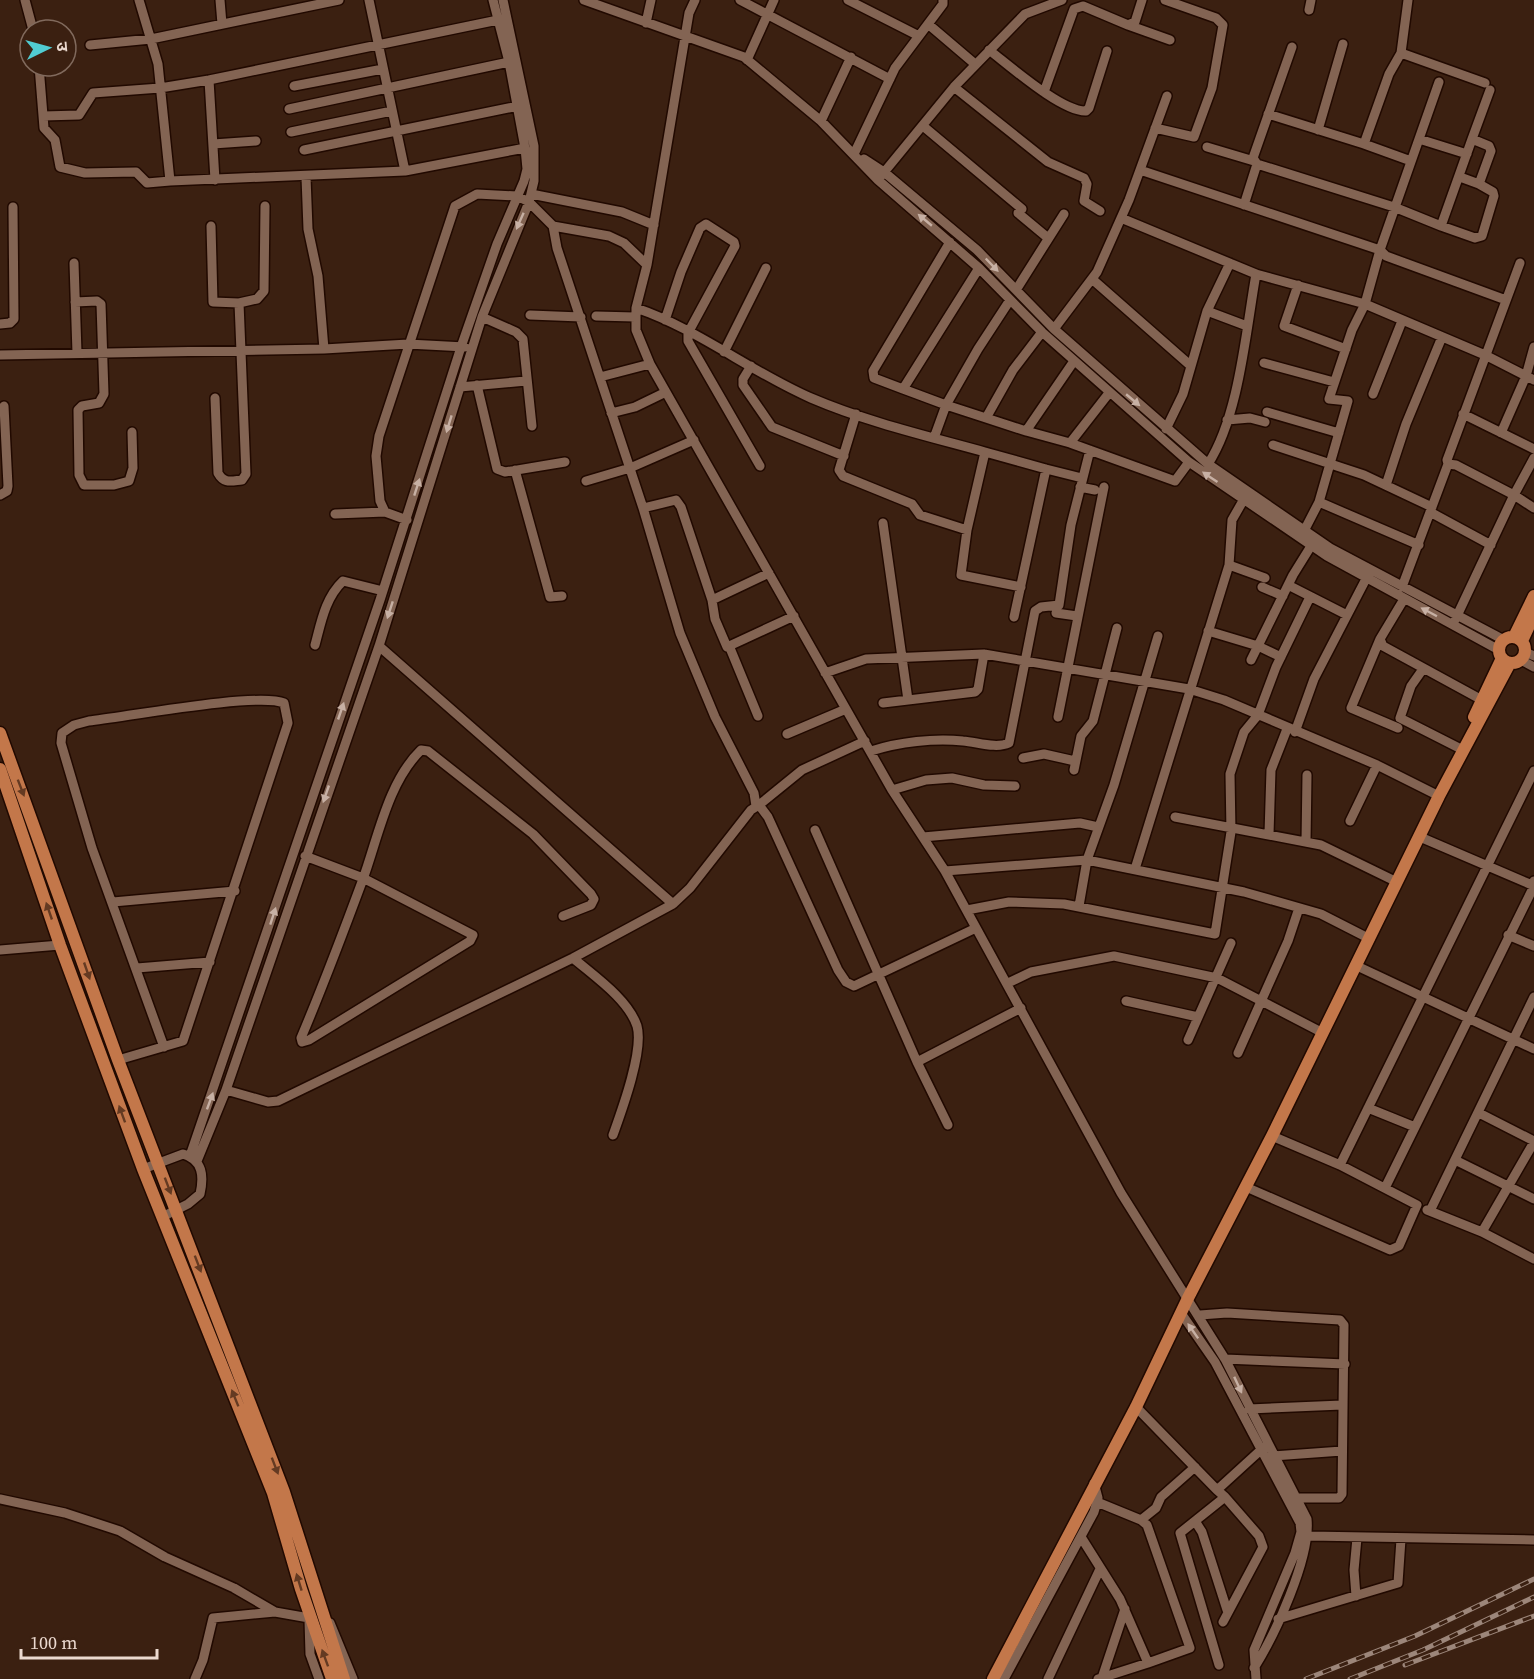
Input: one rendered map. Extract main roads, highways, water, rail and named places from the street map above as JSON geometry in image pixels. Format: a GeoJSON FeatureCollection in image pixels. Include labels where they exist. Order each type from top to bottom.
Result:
{"type":"FeatureCollection","features":[{"type":"Feature","properties":{"kind":"main road"},"geometry":{"type":"LineString","coordinates":[[1463,750],[1468,730],[1482,700],[1515,651],[1534,596]]}},
{"type":"Feature","properties":{"kind":"main road"},"geometry":{"type":"LineString","coordinates":[[993,1679],[1136,1407],[1180,1313],[1272,1136],[1439,796],[1534,615]]}},
{"type":"Feature","properties":{"kind":"main road"},"geometry":{"type":"LineString","coordinates":[[0,733],[118,1060],[284,1491],[322,1611],[323,1636],[332,1679]]}},
{"type":"Feature","properties":{"kind":"main road"},"geometry":{"type":"LineString","coordinates":[[0,770],[60,945],[143,1169],[273,1493],[309,1615],[323,1636],[344,1679]]}},
{"type":"Feature","properties":{"kind":"railway"},"geometry":{"type":"LineString","coordinates":[[1306,1679],[1415,1636],[1534,1579]]}},
{"type":"Feature","properties":{"kind":"railway"},"geometry":{"type":"LineString","coordinates":[[1350,1679],[1423,1650],[1534,1597]]}},
{"type":"Feature","properties":{"kind":"railway"},"geometry":{"type":"LineString","coordinates":[[1405,1665],[1534,1616]]}}]}
